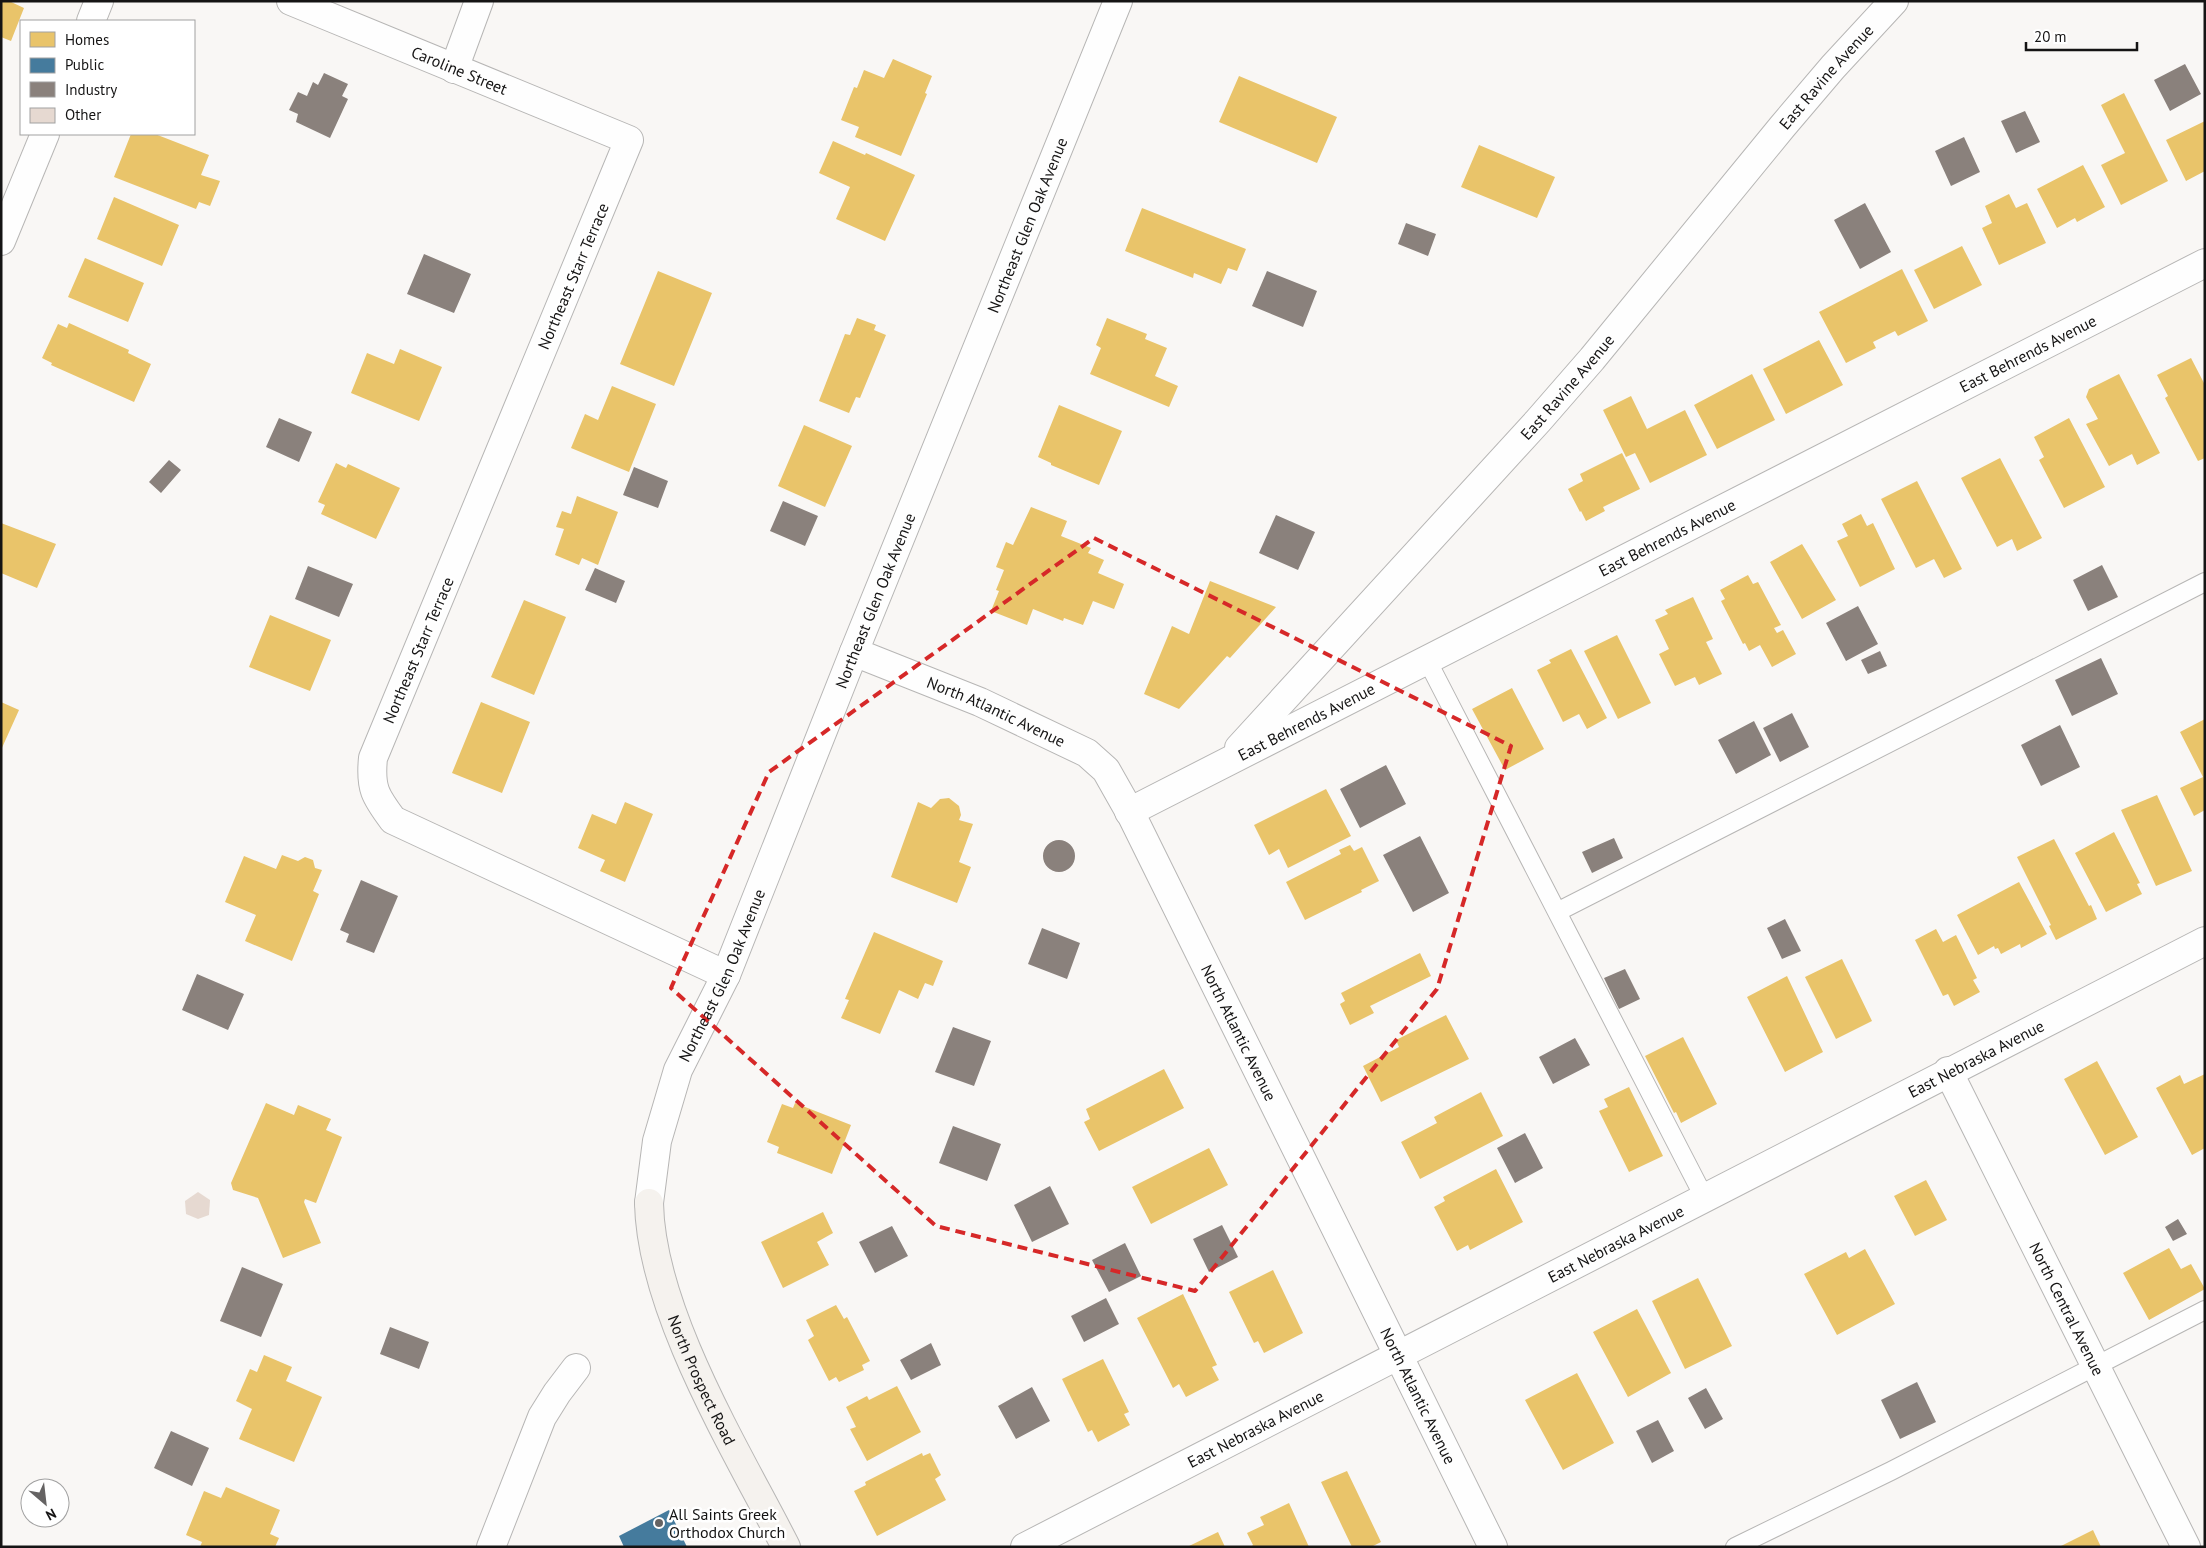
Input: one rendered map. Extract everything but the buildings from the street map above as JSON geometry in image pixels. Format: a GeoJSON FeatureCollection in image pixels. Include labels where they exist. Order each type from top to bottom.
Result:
{"type":"FeatureCollection","features":[{"type":"Feature","properties":{"kind":"main road","name":"North Prospect Road"},"geometry":{"type":"LineString","coordinates":[[650,1203],[652,1236],[659,1266],[682,1337],[712,1402],[786,1547]]}},
{"type":"Feature","properties":{"kind":"street"},"geometry":{"type":"LineString","coordinates":[[91,20],[99,1]]}},
{"type":"Feature","properties":{"kind":"street","name":"Caroline Street"},"geometry":{"type":"LineString","coordinates":[[290,1],[629,140]]}},
{"type":"Feature","properties":{"kind":"street"},"geometry":{"type":"LineString","coordinates":[[454,69],[479,1]]}},
{"type":"Feature","properties":{"kind":"street","name":"Northeast Glen Oak Avenue"},"geometry":{"type":"LineString","coordinates":[[650,1203],[657,1141],[678,1070],[726,975],[854,652],[1118,1]]}},
{"type":"Feature","properties":{"kind":"street","name":"East Ravine Avenue"},"geometry":{"type":"LineString","coordinates":[[1227,761],[1538,421],[1622,323],[1769,142],[1833,67],[1894,1]]}},
{"type":"Feature","properties":{"kind":"street"},"geometry":{"type":"LineString","coordinates":[[1,241],[45,135]]}},
{"type":"Feature","properties":{"kind":"street","name":"Northeast Starr Terrace"},"geometry":{"type":"LineString","coordinates":[[629,140],[373,758],[371,778],[377,799],[393,820],[726,975]]}},
{"type":"Feature","properties":{"kind":"street","name":"East Behrends Avenue"},"geometry":{"type":"LineString","coordinates":[[1129,812],[2205,263]]}},
{"type":"Feature","properties":{"kind":"street","name":"North Atlantic Avenue"},"geometry":{"type":"LineString","coordinates":[[854,652],[980,702],[1087,752],[1106,770],[1129,812],[1493,1547]]}},
{"type":"Feature","properties":{"kind":"street","name":"East Nebraska Avenue"},"geometry":{"type":"LineString","coordinates":[[1025,1547],[1948,1071],[2205,941]]}},
{"type":"Feature","properties":{"kind":"street","name":"North Central Avenue"},"geometry":{"type":"LineString","coordinates":[[1948,1071],[2186,1547]]}},
{"type":"Feature","properties":{"kind":"street"},"geometry":{"type":"LineString","coordinates":[[491,1547],[542,1417],[576,1368]]}},
{"type":"Feature","properties":{"kind":"lane"},"geometry":{"type":"LineString","coordinates":[[1557,912],[2205,582]]}},
{"type":"Feature","properties":{"kind":"lane"},"geometry":{"type":"LineString","coordinates":[[1426,660],[1704,1197]]}},
{"type":"Feature","properties":{"kind":"lane"},"geometry":{"type":"LineString","coordinates":[[1735,1547],[1891,1471],[2205,1310]]}},
{"type":"Feature","properties":{"kind":"highlighted area"},"geometry":{"type":"Polygon","coordinates":[[[1094,538],[1511,746],[1437,989],[1195,1291],[936,1226],[671,988],[769,772],[1094,538]]]}},
{"type":"Feature","properties":{"kind":"place","name":"All Saints Greek Orthodox Church"},"geometry":{"type":"Point","coordinates":[659,1523]}}]}
